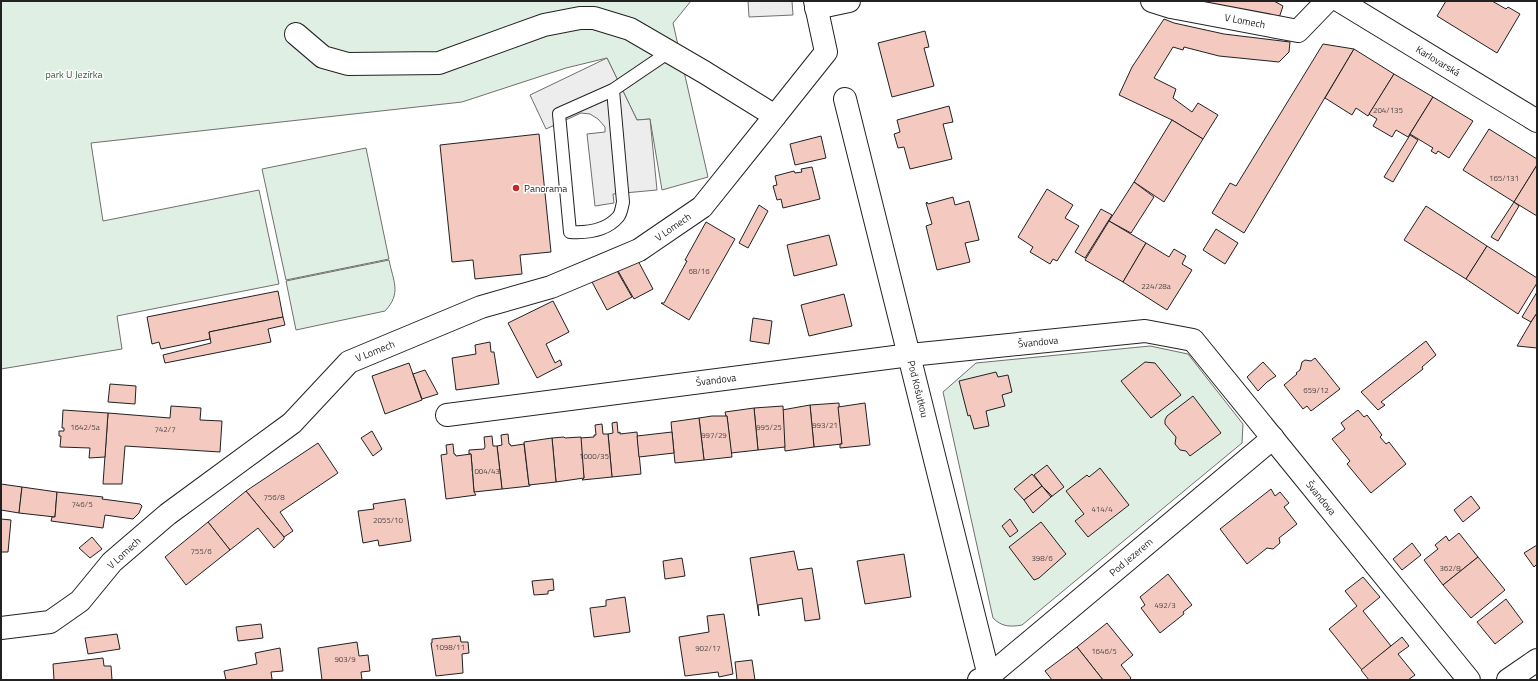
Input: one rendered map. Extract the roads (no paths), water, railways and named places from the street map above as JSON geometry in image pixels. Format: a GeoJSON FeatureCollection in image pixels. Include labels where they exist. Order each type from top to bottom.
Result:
{"type":"FeatureCollection","features":[{"type":"Feature","properties":{"kind":"street"},"geometry":{"type":"LineString","coordinates":[[811,3],[849,1]]}},
{"type":"Feature","properties":{"kind":"street","name":"V Lomech"},"geometry":{"type":"LineString","coordinates":[[1152,1],[1171,7],[1298,31],[1327,1]]}},
{"type":"Feature","properties":{"kind":"street","name":"Karlovarská"},"geometry":{"type":"LineString","coordinates":[[1340,1],[1537,122]]}},
{"type":"Feature","properties":{"kind":"street","name":"V Lomech"},"geometry":{"type":"LineString","coordinates":[[1,628],[50,622],[80,601],[112,562],[168,514],[292,423],[349,362],[481,307],[551,287],[639,250],[702,206],[826,52],[811,3]]}},
{"type":"Feature","properties":{"kind":"street"},"geometry":{"type":"LineString","coordinates":[[296,34],[323,57],[348,64],[439,63],[544,25],[580,18],[594,18],[630,29],[775,116]]}},
{"type":"Feature","properties":{"kind":"street","name":"Pod Košutkou"},"geometry":{"type":"LineString","coordinates":[[845,99],[910,355],[986,678]]}},
{"type":"Feature","properties":{"kind":"street","name":"Švandova"},"geometry":{"type":"LineString","coordinates":[[447,415],[910,355],[1145,331],[1193,340],[1469,680]]}},
{"type":"Feature","properties":{"kind":"street","name":"Pod Jezerem"},"geometry":{"type":"LineString","coordinates":[[986,678],[1273,438]]}},
{"type":"Feature","properties":{"kind":"street"},"geometry":{"type":"LineString","coordinates":[[1508,680],[1537,660]]}},
{"type":"Feature","properties":{"kind":"lane"},"geometry":{"type":"LineString","coordinates":[[613,90],[623,202],[618,217],[604,228],[584,232],[570,232],[559,114],[613,90],[669,52]]}},
{"type":"Feature","properties":{"kind":"place","name":"Panorama"},"geometry":{"type":"Point","coordinates":[516,188]}},
{"type":"Feature","properties":{"kind":"park label","name":"park U Jezírka"},"geometry":{"type":"Point","coordinates":[74,74]}}]}
